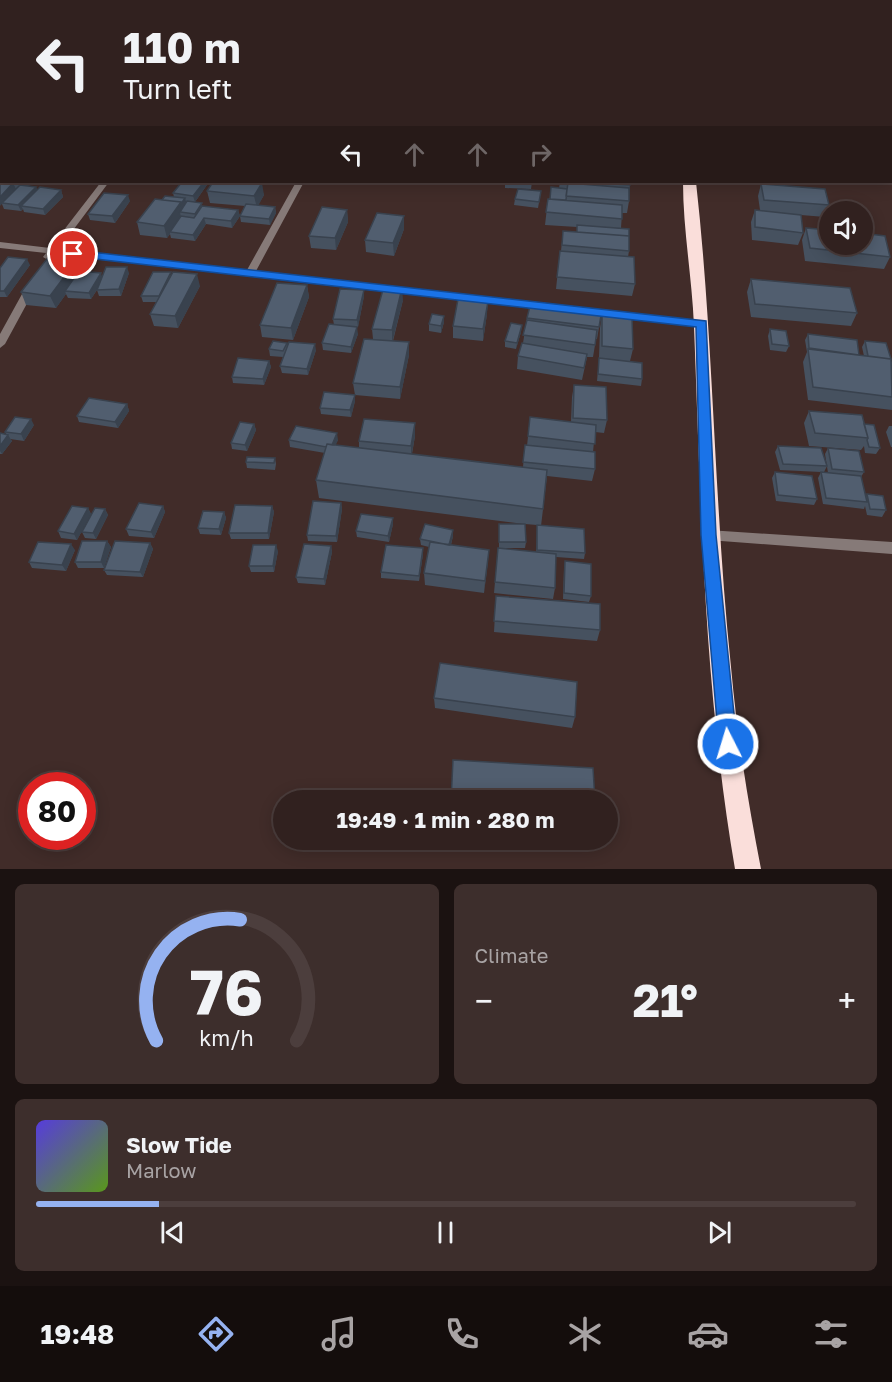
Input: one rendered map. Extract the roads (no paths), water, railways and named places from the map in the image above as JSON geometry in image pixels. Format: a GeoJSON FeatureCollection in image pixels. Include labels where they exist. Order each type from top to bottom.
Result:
{"type":"FeatureCollection","features":[{"type":"Feature","properties":{"kind":"highway"},"geometry":{"type":"LineString","coordinates":[[690,183],[702,324],[708,535],[732,791],[748,869]]}},
{"type":"Feature","properties":{"kind":"street"},"geometry":{"type":"LineString","coordinates":[[0,344],[51,251],[104,183]]}},
{"type":"Feature","properties":{"kind":"street"},"geometry":{"type":"LineString","coordinates":[[250,273],[299,183]]}},
{"type":"Feature","properties":{"kind":"street"},"geometry":{"type":"LineString","coordinates":[[0,245],[559,308]]}},
{"type":"Feature","properties":{"kind":"street"},"geometry":{"type":"LineString","coordinates":[[571,309],[702,324]]}},
{"type":"Feature","properties":{"kind":"street"},"geometry":{"type":"LineString","coordinates":[[708,535],[892,548]]}}]}
